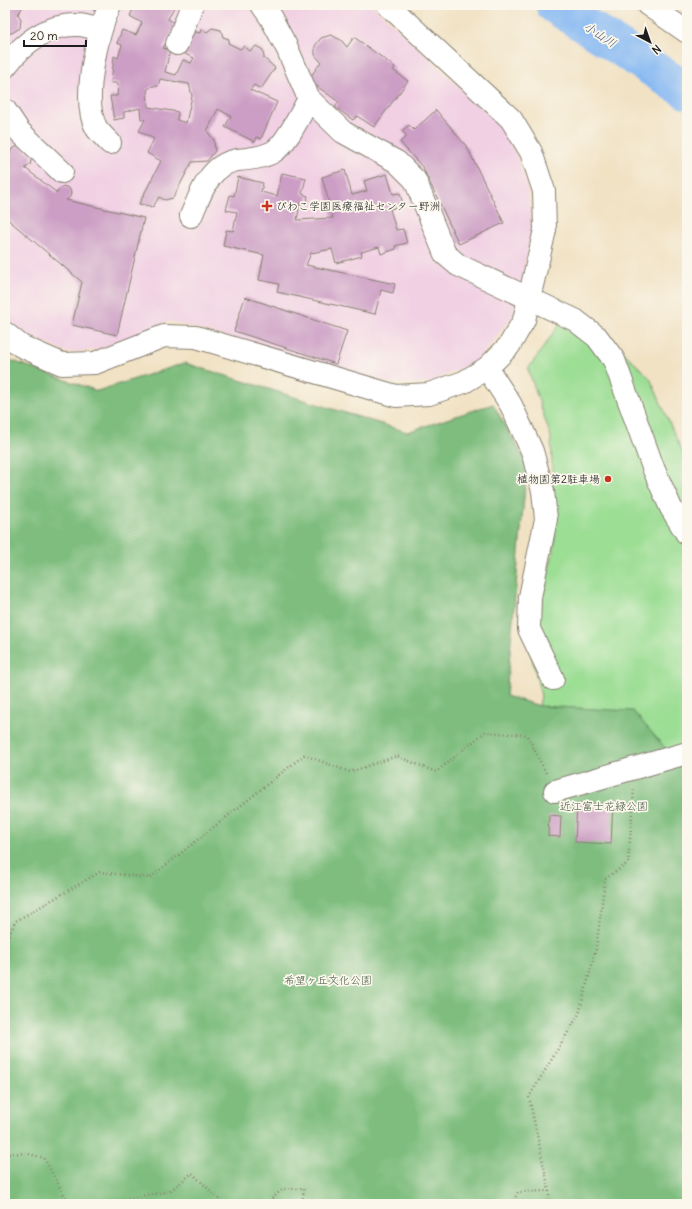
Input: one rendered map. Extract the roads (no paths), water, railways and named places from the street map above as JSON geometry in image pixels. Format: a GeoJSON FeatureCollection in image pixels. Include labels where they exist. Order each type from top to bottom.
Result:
{"type":"FeatureCollection","features":[{"type":"Feature","properties":{"kind":"street"},"geometry":{"type":"LineString","coordinates":[[110,5],[100,30],[92,69],[90,107],[97,128],[110,143]]}},
{"type":"Feature","properties":{"kind":"street"},"geometry":{"type":"LineString","coordinates":[[177,44],[192,5]]}},
{"type":"Feature","properties":{"kind":"street"},"geometry":{"type":"LineString","coordinates":[[262,5],[271,18],[287,48],[310,99],[343,132],[397,162],[415,180],[445,254],[458,265],[575,320],[597,337],[614,360],[654,470],[670,508],[687,534]]}},
{"type":"Feature","properties":{"kind":"street"},"geometry":{"type":"LineString","coordinates":[[5,333],[21,346],[62,364],[94,363],[164,336],[196,337],[396,396],[429,394],[464,382],[487,368],[509,346],[524,320],[545,230],[544,192],[531,152],[511,119],[388,5]]}},
{"type":"Feature","properties":{"kind":"street"},"geometry":{"type":"LineString","coordinates":[[648,5],[687,32]]}},
{"type":"Feature","properties":{"kind":"street"},"geometry":{"type":"LineString","coordinates":[[5,66],[15,54],[35,36],[57,27],[79,25],[100,30]]}},
{"type":"Feature","properties":{"kind":"street"},"geometry":{"type":"LineString","coordinates":[[191,216],[206,183],[215,169],[232,161],[262,157],[274,151],[287,137],[310,99]]}},
{"type":"Feature","properties":{"kind":"street"},"geometry":{"type":"LineString","coordinates":[[5,110],[19,131],[62,172]]}},
{"type":"Feature","properties":{"kind":"street"},"geometry":{"type":"LineString","coordinates":[[487,368],[511,405],[532,451],[543,491],[546,520],[530,596],[529,629],[553,679]]}},
{"type":"Feature","properties":{"kind":"street"},"geometry":{"type":"LineString","coordinates":[[555,791],[687,753]]}},
{"type":"Feature","properties":{"kind":"waterway","name":"小山川"},"geometry":{"type":"LineString","coordinates":[[554,5],[687,91]]}},
{"type":"Feature","properties":{"kind":"place","name":"びわこ学園医療福祉センター野洲"},"geometry":{"type":"Point","coordinates":[267,206]}},
{"type":"Feature","properties":{"kind":"place","name":"植物園第2駐車場"},"geometry":{"type":"Point","coordinates":[608,479]}},
{"type":"Feature","properties":{"kind":"park label","name":"近江富士花緑公園"},"geometry":{"type":"Point","coordinates":[604,806]}},
{"type":"Feature","properties":{"kind":"park label","name":"希望ヶ丘文化公園"},"geometry":{"type":"Point","coordinates":[328,980]}}]}
